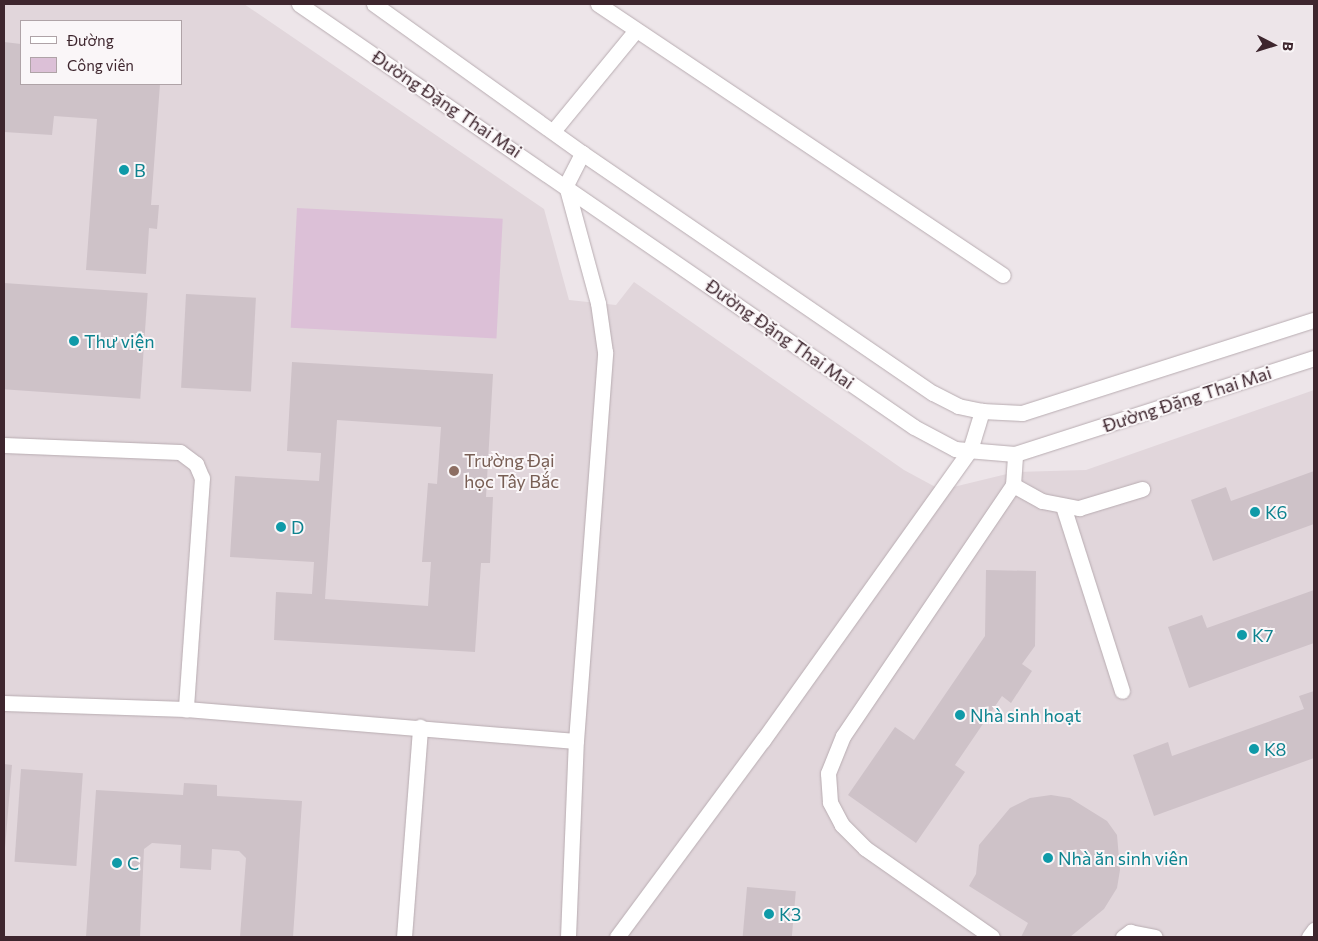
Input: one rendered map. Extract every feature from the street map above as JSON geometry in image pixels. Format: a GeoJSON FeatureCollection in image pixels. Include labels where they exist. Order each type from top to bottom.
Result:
{"type":"FeatureCollection","features":[{"type":"Feature","properties":{"kind":"street","name":"Đường Đặng Thai Mai"},"geometry":{"type":"LineString","coordinates":[[299,4],[566,185],[914,427],[955,449],[1016,454],[1314,358]]}},
{"type":"Feature","properties":{"kind":"street","name":"Đường Đặng Thai Mai"},"geometry":{"type":"LineString","coordinates":[[374,4],[554,130],[582,153],[933,392],[958,406],[982,411],[1022,413],[1314,320]]}},
{"type":"Feature","properties":{"kind":"street"},"geometry":{"type":"LineString","coordinates":[[598,4],[1003,275]]}},
{"type":"Feature","properties":{"kind":"street"},"geometry":{"type":"LineString","coordinates":[[554,130],[636,30]]}},
{"type":"Feature","properties":{"kind":"street"},"geometry":{"type":"LineString","coordinates":[[568,937],[576,741],[605,352],[598,303],[566,185],[582,153]]}},
{"type":"Feature","properties":{"kind":"street"},"geometry":{"type":"LineString","coordinates":[[617,937],[763,740],[970,450],[982,411]]}},
{"type":"Feature","properties":{"kind":"street"},"geometry":{"type":"LineString","coordinates":[[4,445],[180,452],[196,464],[202,478],[186,709]]}},
{"type":"Feature","properties":{"kind":"street"},"geometry":{"type":"LineString","coordinates":[[992,937],[865,848],[842,825],[830,802],[828,773],[843,736],[1013,484],[1016,454]]}},
{"type":"Feature","properties":{"kind":"street"},"geometry":{"type":"LineString","coordinates":[[1013,484],[1042,501],[1063,506],[1086,506],[1142,489]]}},
{"type":"Feature","properties":{"kind":"street"},"geometry":{"type":"LineString","coordinates":[[1063,506],[1122,691]]}},
{"type":"Feature","properties":{"kind":"street"},"geometry":{"type":"LineString","coordinates":[[4,703],[186,709],[576,741]]}},
{"type":"Feature","properties":{"kind":"street"},"geometry":{"type":"LineString","coordinates":[[404,937],[420,727]]}},
{"type":"Feature","properties":{"kind":"street"},"geometry":{"type":"LineString","coordinates":[[1309,937],[1314,930]]}},
{"type":"Feature","properties":{"kind":"street"},"geometry":{"type":"LineString","coordinates":[[1123,937],[1130,932],[1155,937]]}},
{"type":"Feature","properties":{"kind":"shaded area","name":"Trường Đại học Tây Bắc"},"geometry":{"type":"Polygon","coordinates":[[[4,4],[244,4],[544,209],[569,300],[616,305],[634,282],[904,470],[941,490],[1015,472],[1086,470],[1314,390],[1314,937],[4,937],[4,4]]]}},
{"type":"Feature","properties":{"kind":"green space"},"geometry":{"type":"Polygon","coordinates":[[[297,208],[503,219],[496,339],[291,328],[297,208]]]}},
{"type":"Feature","properties":{"kind":"building","name":"B"},"geometry":{"type":"Polygon","coordinates":[[[4,42],[20,44],[20,85],[160,85],[151,205],[159,205],[157,229],[149,228],[146,274],[86,270],[97,119],[54,116],[52,135],[4,132],[4,42]]]}},
{"type":"Feature","properties":{"kind":"building","name":"Thư viện"},"geometry":{"type":"Polygon","coordinates":[[[4,283],[148,293],[140,399],[4,389],[4,283]]]}},
{"type":"Feature","properties":{"kind":"building"},"geometry":{"type":"Polygon","coordinates":[[[186,294],[256,298],[251,392],[181,388],[186,294]]]}},
{"type":"Feature","properties":{"kind":"building","name":"D"},"geometry":{"type":"Polygon","coordinates":[[[292,362],[493,374],[486,497],[493,497],[490,563],[481,563],[475,652],[274,640],[276,592],[312,594],[314,562],[230,557],[235,476],[319,481],[321,453],[287,451],[292,362]],[[337,420],[325,599],[428,606],[431,562],[422,562],[428,483],[437,484],[441,427],[337,420]]]}},
{"type":"Feature","properties":{"kind":"building","name":"K6"},"geometry":{"type":"Polygon","coordinates":[[[1314,471],[1314,524],[1213,561],[1191,500],[1226,487],[1231,501],[1314,471]]]}},
{"type":"Feature","properties":{"kind":"building","name":"Nhà sinh hoạt"},"geometry":{"type":"Polygon","coordinates":[[[986,570],[1036,571],[1035,646],[1022,664],[1032,671],[1011,703],[1002,696],[955,765],[965,772],[916,843],[848,795],[895,727],[914,740],[985,636],[986,570]]]}},
{"type":"Feature","properties":{"kind":"building","name":"K7"},"geometry":{"type":"Polygon","coordinates":[[[1314,590],[1314,643],[1189,688],[1168,627],[1202,615],[1207,628],[1314,590]]]}},
{"type":"Feature","properties":{"kind":"building","name":"K8"},"geometry":{"type":"Polygon","coordinates":[[[1314,691],[1314,758],[1154,816],[1133,755],[1168,742],[1172,756],[1304,709],[1299,696],[1314,691]]]}},
{"type":"Feature","properties":{"kind":"building"},"geometry":{"type":"Polygon","coordinates":[[[4,764],[12,765],[5,848],[4,848],[4,764]]]}},
{"type":"Feature","properties":{"kind":"building"},"geometry":{"type":"Polygon","coordinates":[[[21,769],[83,773],[76,866],[15,862],[21,769]]]}},
{"type":"Feature","properties":{"kind":"building","name":"C"},"geometry":{"type":"Polygon","coordinates":[[[184,783],[217,785],[217,796],[302,801],[293,937],[240,937],[246,858],[239,851],[212,849],[211,870],[180,868],[181,845],[152,843],[144,849],[140,937],[86,937],[96,790],[183,795],[184,783]]]}},
{"type":"Feature","properties":{"kind":"building","name":"Nhà ăn sinh viên"},"geometry":{"type":"Polygon","coordinates":[[[1051,795],[1070,798],[1107,821],[1117,835],[1120,870],[1117,888],[1104,909],[1070,937],[1021,937],[1028,923],[969,886],[976,874],[979,845],[1010,808],[1030,798],[1051,795]]]}},
{"type":"Feature","properties":{"kind":"building","name":"K3"},"geometry":{"type":"Polygon","coordinates":[[[747,887],[796,891],[792,937],[743,937],[747,887]]]}},
{"type":"Feature","properties":{"kind":"place","name":"B"},"geometry":{"type":"Point","coordinates":[124,170]}},
{"type":"Feature","properties":{"kind":"place","name":"Thư viện"},"geometry":{"type":"Point","coordinates":[74,341]}},
{"type":"Feature","properties":{"kind":"place","name":"Trường Đại học Tây Bắc"},"geometry":{"type":"Point","coordinates":[454,471]}},
{"type":"Feature","properties":{"kind":"place","name":"K6"},"geometry":{"type":"Point","coordinates":[1255,512]}},
{"type":"Feature","properties":{"kind":"place","name":"D"},"geometry":{"type":"Point","coordinates":[281,527]}},
{"type":"Feature","properties":{"kind":"place","name":"K7"},"geometry":{"type":"Point","coordinates":[1242,635]}},
{"type":"Feature","properties":{"kind":"place","name":"Nhà sinh hoạt"},"geometry":{"type":"Point","coordinates":[960,715]}},
{"type":"Feature","properties":{"kind":"place","name":"K8"},"geometry":{"type":"Point","coordinates":[1254,749]}},
{"type":"Feature","properties":{"kind":"place","name":"Nhà ăn sinh viên"},"geometry":{"type":"Point","coordinates":[1048,858]}},
{"type":"Feature","properties":{"kind":"place","name":"C"},"geometry":{"type":"Point","coordinates":[117,863]}},
{"type":"Feature","properties":{"kind":"place","name":"K3"},"geometry":{"type":"Point","coordinates":[769,914]}}]}
